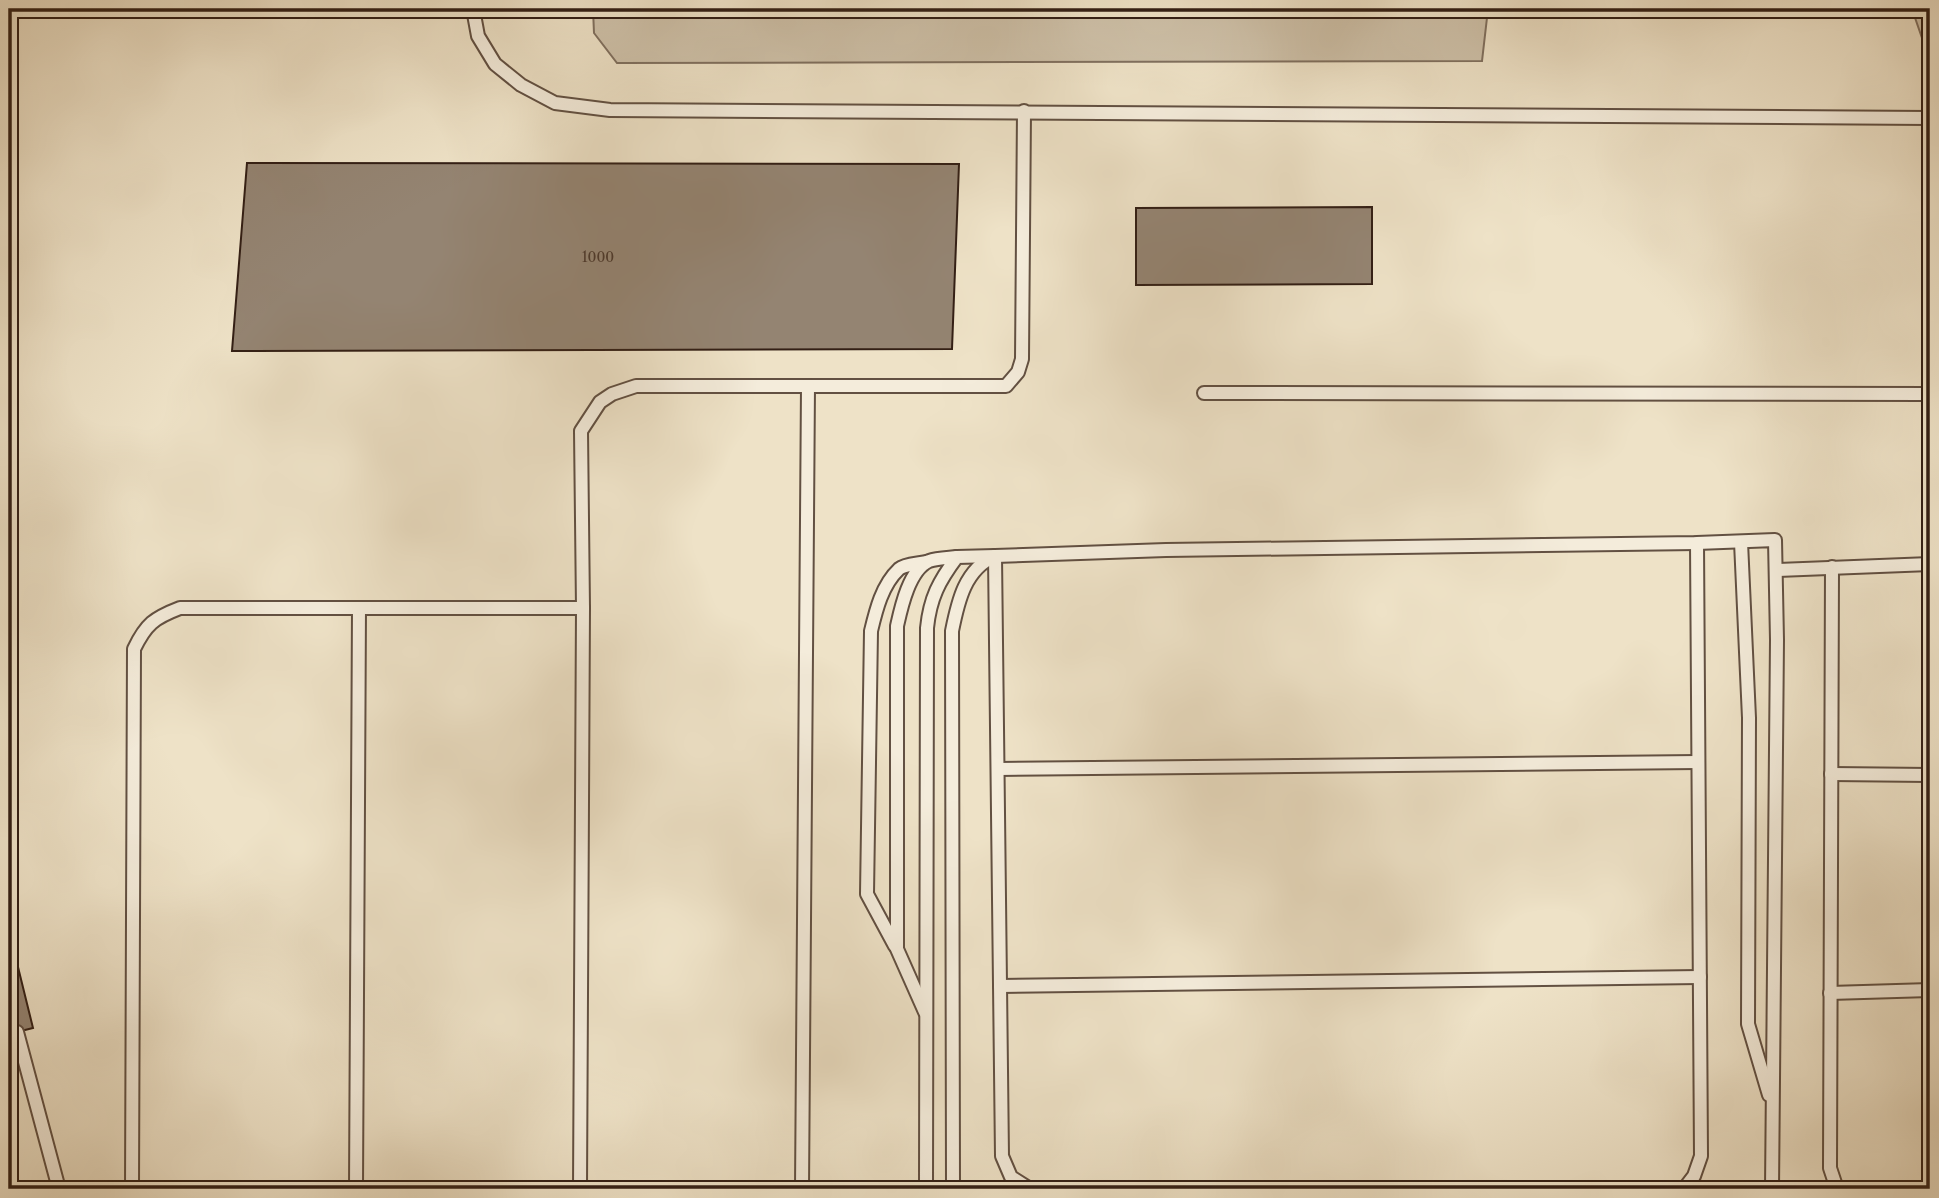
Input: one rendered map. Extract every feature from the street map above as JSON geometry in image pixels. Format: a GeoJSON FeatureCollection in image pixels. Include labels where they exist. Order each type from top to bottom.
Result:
{"type":"FeatureCollection","features":[{"type":"Feature","properties":{"kind":"lane"},"geometry":{"type":"LineString","coordinates":[[473,9],[478,36],[495,64],[521,85],[555,103],[610,110],[1930,118]]}},
{"type":"Feature","properties":{"kind":"lane"},"geometry":{"type":"LineString","coordinates":[[580,1189],[583,608],[581,431],[600,402],[612,394],[636,386],[1006,386],[1018,372],[1022,359],[1024,111]]}},
{"type":"Feature","properties":{"kind":"lane"},"geometry":{"type":"LineString","coordinates":[[802,1189],[808,386]]}},
{"type":"Feature","properties":{"kind":"lane"},"geometry":{"type":"LineString","coordinates":[[1204,393],[1930,394]]}},
{"type":"Feature","properties":{"kind":"lane"},"geometry":{"type":"LineString","coordinates":[[926,1016],[897,949],[867,894],[871,631],[877,604],[901,568],[957,557],[1166,550],[1775,540],[1777,640],[1773,1189]]}},
{"type":"Feature","properties":{"kind":"lane"},"geometry":{"type":"LineString","coordinates":[[1741,542],[1749,718],[1748,1024],[1773,1108]]}},
{"type":"Feature","properties":{"kind":"lane"},"geometry":{"type":"LineString","coordinates":[[1684,1189],[1694,1176],[1701,1156],[1696,543]]}},
{"type":"Feature","properties":{"kind":"lane"},"geometry":{"type":"LineString","coordinates":[[995,556],[1002,1156],[1011,1177],[1030,1189]]}},
{"type":"Feature","properties":{"kind":"lane"},"geometry":{"type":"LineString","coordinates":[[953,1189],[951,631],[967,580],[984,561],[995,556]]}},
{"type":"Feature","properties":{"kind":"lane"},"geometry":{"type":"LineString","coordinates":[[926,1189],[927,628],[930,603],[944,574],[957,557]]}},
{"type":"Feature","properties":{"kind":"lane"},"geometry":{"type":"LineString","coordinates":[[897,949],[897,626],[904,596],[918,572],[928,562]]}},
{"type":"Feature","properties":{"kind":"lane"},"geometry":{"type":"LineString","coordinates":[[1776,570],[1930,564]]}},
{"type":"Feature","properties":{"kind":"lane"},"geometry":{"type":"LineString","coordinates":[[1832,567],[1830,1168],[1836,1186],[1843,1189]]}},
{"type":"Feature","properties":{"kind":"lane"},"geometry":{"type":"LineString","coordinates":[[132,1189],[134,649],[143,630],[158,617],[180,608],[583,608]]}},
{"type":"Feature","properties":{"kind":"lane"},"geometry":{"type":"LineString","coordinates":[[356,1189],[359,608]]}},
{"type":"Feature","properties":{"kind":"lane"},"geometry":{"type":"LineString","coordinates":[[998,769],[1698,762]]}},
{"type":"Feature","properties":{"kind":"lane"},"geometry":{"type":"LineString","coordinates":[[1831,774],[1930,775]]}},
{"type":"Feature","properties":{"kind":"lane"},"geometry":{"type":"LineString","coordinates":[[1000,986],[1700,977]]}},
{"type":"Feature","properties":{"kind":"lane"},"geometry":{"type":"LineString","coordinates":[[1830,993],[1930,990]]}},
{"type":"Feature","properties":{"kind":"lane"},"geometry":{"type":"LineString","coordinates":[[17,1032],[59,1189]]}},
{"type":"Feature","properties":{"kind":"shaded area"},"geometry":{"type":"Polygon","coordinates":[[[593,9],[1488,9],[1482,61],[617,63],[594,33],[593,9]]]}},
{"type":"Feature","properties":{"kind":"shaded area"},"geometry":{"type":"Polygon","coordinates":[[[1912,9],[1930,9],[1930,44],[1922,38],[1912,9]]]}},
{"type":"Feature","properties":{"kind":"building"},"geometry":{"type":"Polygon","coordinates":[[[247,163],[959,164],[952,349],[232,351],[247,163]]]}},
{"type":"Feature","properties":{"kind":"building"},"geometry":{"type":"Polygon","coordinates":[[[1372,207],[1372,284],[1136,285],[1136,208],[1372,207]]]}},
{"type":"Feature","properties":{"kind":"building"},"geometry":{"type":"Polygon","coordinates":[[[9,345],[15,346],[13,462],[9,462],[9,345]]]}},
{"type":"Feature","properties":{"kind":"building"},"geometry":{"type":"Polygon","coordinates":[[[17,963],[33,1028],[9,1034],[9,965],[17,963]]]}}]}
